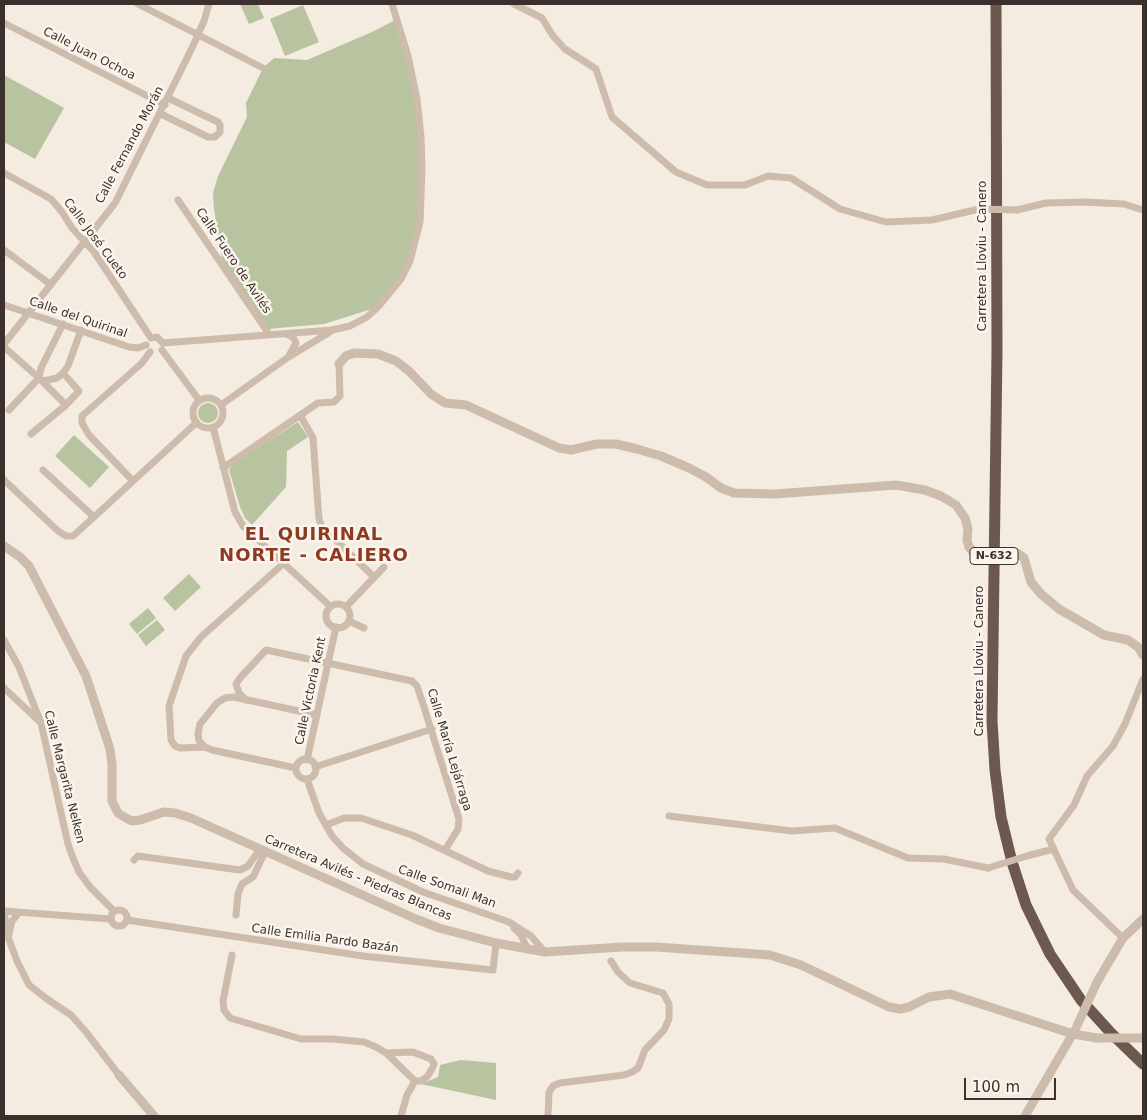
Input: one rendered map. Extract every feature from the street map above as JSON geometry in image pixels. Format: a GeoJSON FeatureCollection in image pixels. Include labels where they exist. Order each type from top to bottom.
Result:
{"type":"FeatureCollection","features":[{"type":"Feature","properties":{"kind":"highway","name":"Carretera Lloviu - Canero"},"geometry":{"type":"LineString","coordinates":[[996,4],[997,352],[992,721],[995,770],[1001,817],[1012,862],[1026,905],[1050,954],[1081,1000],[1143,1064]]}},
{"type":"Feature","properties":{"kind":"street"},"geometry":{"type":"LineString","coordinates":[[138,4],[263,68]]}},
{"type":"Feature","properties":{"kind":"street","name":"Calle Fernando Morán"},"geometry":{"type":"LineString","coordinates":[[4,345],[84,241],[95,230],[114,203],[198,35],[209,4]]}},
{"type":"Feature","properties":{"kind":"street","name":"Calle Fuero de Avilés"},"geometry":{"type":"LineString","coordinates":[[162,347],[269,334],[332,330],[350,326],[367,317],[388,296],[401,279],[410,261],[420,222],[421,137],[417,99],[408,56],[392,4]]}},
{"type":"Feature","properties":{"kind":"street"},"geometry":{"type":"LineString","coordinates":[[514,4],[542,18],[553,36],[565,49],[596,69],[612,117],[676,172],[707,185],[745,185],[768,176],[791,178],[840,209],[886,222],[932,220],[979,209],[1017,210],[1046,203],[1124,204],[1143,210]]}},
{"type":"Feature","properties":{"kind":"street","name":"Calle Juan Ochoa"},"geometry":{"type":"LineString","coordinates":[[4,23],[166,101],[215,120],[220,125],[220,132],[215,137],[208,137],[160,114]]}},
{"type":"Feature","properties":{"kind":"street","name":"Calle José Cueto"},"geometry":{"type":"LineString","coordinates":[[4,173],[51,199],[72,228],[94,252],[151,338]]}},
{"type":"Feature","properties":{"kind":"street","name":"Calle Fuero de Avilés"},"geometry":{"type":"LineString","coordinates":[[178,200],[269,334]]}},
{"type":"Feature","properties":{"kind":"street"},"geometry":{"type":"LineString","coordinates":[[4,250],[50,284]]}},
{"type":"Feature","properties":{"kind":"street","name":"Calle del Quirinal"},"geometry":{"type":"LineString","coordinates":[[4,305],[129,347],[148,349],[156,353],[162,347]]}},
{"type":"Feature","properties":{"kind":"street"},"geometry":{"type":"LineString","coordinates":[[41,379],[41,368],[62,324]]}},
{"type":"Feature","properties":{"kind":"street"},"geometry":{"type":"LineString","coordinates":[[9,410],[41,379],[57,378],[63,373],[68,366],[81,330]]}},
{"type":"Feature","properties":{"kind":"street"},"geometry":{"type":"LineString","coordinates":[[222,405],[287,358],[332,330]]}},
{"type":"Feature","properties":{"kind":"street"},"geometry":{"type":"LineString","coordinates":[[286,334],[294,337],[296,343],[295,348],[287,358]]}},
{"type":"Feature","properties":{"kind":"street"},"geometry":{"type":"LineString","coordinates":[[133,481],[89,435],[82,423],[82,416],[142,363],[151,338],[159,338],[162,347],[199,400]]}},
{"type":"Feature","properties":{"kind":"street"},"geometry":{"type":"LineString","coordinates":[[4,345],[66,405]]}},
{"type":"Feature","properties":{"kind":"street"},"geometry":{"type":"LineString","coordinates":[[223,468],[318,403],[334,402],[340,396],[339,364],[346,356],[354,353],[378,354],[396,361],[409,371],[431,394],[444,403],[466,405],[559,448],[571,450],[597,444],[616,444],[638,449],[689,468],[721,488],[734,492],[775,494],[896,485],[924,490],[941,496],[956,505],[965,518],[968,530],[967,540],[969,547],[974,553],[1017,553],[1024,558],[1031,582],[1059,609],[1104,635],[1128,640],[1143,655]]}},
{"type":"Feature","properties":{"kind":"street"},"geometry":{"type":"LineString","coordinates":[[32,434],[66,405],[79,391],[63,373]]}},
{"type":"Feature","properties":{"kind":"street"},"geometry":{"type":"LineString","coordinates":[[209,397],[216,399],[222,405],[222,420],[213,427],[204,428],[196,423],[192,410],[199,400],[209,397]]}},
{"type":"Feature","properties":{"kind":"street"},"geometry":{"type":"LineString","coordinates":[[300,415],[314,438],[319,519],[322,527],[374,577]]}},
{"type":"Feature","properties":{"kind":"street"},"geometry":{"type":"LineString","coordinates":[[4,480],[58,531],[66,536],[73,536],[196,423]]}},
{"type":"Feature","properties":{"kind":"street"},"geometry":{"type":"LineString","coordinates":[[213,427],[235,512],[243,526],[330,606]]}},
{"type":"Feature","properties":{"kind":"street"},"geometry":{"type":"LineString","coordinates":[[43,470],[94,517]]}},
{"type":"Feature","properties":{"kind":"street","name":"Carretera Avilés - Piedras Blancas"},"geometry":{"type":"LineString","coordinates":[[6,549],[29,566],[86,676],[110,749],[112,801],[118,813],[126,818],[140,820],[164,812],[191,818],[431,925],[528,950],[545,952],[656,946],[770,955],[801,965],[889,1007],[900,1009],[929,997],[950,994],[1097,1038],[1143,1038]]}},
{"type":"Feature","properties":{"kind":"street"},"geometry":{"type":"LineString","coordinates":[[284,563],[201,637],[186,656],[169,706],[171,740],[175,746],[205,747],[296,768]]}},
{"type":"Feature","properties":{"kind":"street"},"geometry":{"type":"LineString","coordinates":[[346,607],[384,567]]}},
{"type":"Feature","properties":{"kind":"street"},"geometry":{"type":"LineString","coordinates":[[338,604],[346,607],[350,615],[349,621],[342,627],[336,628],[329,623],[326,619],[326,614],[330,606],[338,604]]}},
{"type":"Feature","properties":{"kind":"street"},"geometry":{"type":"LineString","coordinates":[[349,621],[364,628]]}},
{"type":"Feature","properties":{"kind":"street","name":"Calle Victoria Kent"},"geometry":{"type":"LineString","coordinates":[[307,760],[336,628]]}},
{"type":"Feature","properties":{"kind":"street","name":"Calle Margarita Nelken"},"geometry":{"type":"LineString","coordinates":[[4,640],[19,667],[41,723],[72,858],[90,887],[114,911]]}},
{"type":"Feature","properties":{"kind":"street"},"geometry":{"type":"LineString","coordinates":[[246,700],[239,693],[236,684],[266,650],[328,663]]}},
{"type":"Feature","properties":{"kind":"street","name":"Calle María Lejárraga"},"geometry":{"type":"LineString","coordinates":[[328,663],[412,681],[417,686],[459,819],[458,829],[445,850]]}},
{"type":"Feature","properties":{"kind":"street"},"geometry":{"type":"LineString","coordinates":[[1123,938],[1073,890],[1049,839],[1074,805],[1087,776],[1113,746],[1125,724],[1143,680]]}},
{"type":"Feature","properties":{"kind":"street"},"geometry":{"type":"LineString","coordinates":[[4,688],[41,723]]}},
{"type":"Feature","properties":{"kind":"street"},"geometry":{"type":"LineString","coordinates":[[15,699],[30,692]]}},
{"type":"Feature","properties":{"kind":"street"},"geometry":{"type":"LineString","coordinates":[[205,747],[199,741],[200,724],[217,703],[225,698],[234,697],[317,715]]}},
{"type":"Feature","properties":{"kind":"street"},"geometry":{"type":"LineString","coordinates":[[315,767],[432,729]]}},
{"type":"Feature","properties":{"kind":"street"},"geometry":{"type":"LineString","coordinates":[[307,760],[313,762],[315,767],[314,774],[307,779],[300,777],[296,768],[301,761],[307,760]]}},
{"type":"Feature","properties":{"kind":"street","name":"Calle Somali Man"},"geometry":{"type":"LineString","coordinates":[[307,779],[326,825],[343,848],[363,864],[423,892],[509,922],[545,952]]}},
{"type":"Feature","properties":{"kind":"street"},"geometry":{"type":"LineString","coordinates":[[670,816],[792,831],[835,828],[908,858],[944,859],[988,868],[1054,849]]}},
{"type":"Feature","properties":{"kind":"street"},"geometry":{"type":"LineString","coordinates":[[326,825],[344,818],[360,818],[412,835],[472,865],[505,875]]}},
{"type":"Feature","properties":{"kind":"street"},"geometry":{"type":"LineString","coordinates":[[134,860],[138,856],[240,870],[248,866],[263,850]]}},
{"type":"Feature","properties":{"kind":"street"},"geometry":{"type":"LineString","coordinates":[[236,915],[238,894],[242,884],[253,877],[263,850]]}},
{"type":"Feature","properties":{"kind":"street"},"geometry":{"type":"LineString","coordinates":[[119,910],[125,912],[127,920],[125,924],[119,927],[113,924],[110,919],[114,911],[119,910]]}},
{"type":"Feature","properties":{"kind":"street"},"geometry":{"type":"LineString","coordinates":[[110,919],[4,912],[8,937],[17,961],[29,984],[47,1000],[71,1015],[154,1116]]}},
{"type":"Feature","properties":{"kind":"street"},"geometry":{"type":"LineString","coordinates":[[8,937],[12,921],[19,913]]}},
{"type":"Feature","properties":{"kind":"street"},"geometry":{"type":"LineString","coordinates":[[1025,1116],[1075,1030],[1096,982],[1123,938],[1143,919]]}},
{"type":"Feature","properties":{"kind":"street","name":"Calle Emilia Pardo Bazán"},"geometry":{"type":"LineString","coordinates":[[127,920],[362,956],[493,970],[496,943]]}},
{"type":"Feature","properties":{"kind":"street"},"geometry":{"type":"LineString","coordinates":[[510,946],[526,935],[528,950]]}},
{"type":"Feature","properties":{"kind":"street"},"geometry":{"type":"LineString","coordinates":[[232,955],[223,1001],[224,1010],[230,1018],[301,1039],[364,1042],[386,1053],[415,1081],[421,1081],[427,1077],[434,1064],[431,1060],[412,1052],[386,1053]]}},
{"type":"Feature","properties":{"kind":"street"},"geometry":{"type":"LineString","coordinates":[[548,1116],[549,1092],[553,1086],[560,1083],[624,1075],[632,1072],[638,1068],[645,1050],[664,1030],[669,1019],[669,1004],[663,993],[630,983],[618,972],[611,961]]}},
{"type":"Feature","properties":{"kind":"street"},"geometry":{"type":"LineString","coordinates":[[401,1116],[415,1081]]}},
{"type":"Feature","properties":{"kind":"green space"},"geometry":{"type":"Polygon","coordinates":[[[240,4],[258,4],[264,18],[249,24],[240,4]]]}},
{"type":"Feature","properties":{"kind":"green space"},"geometry":{"type":"Polygon","coordinates":[[[303,5],[319,42],[285,56],[270,19],[303,5]]]}},
{"type":"Feature","properties":{"kind":"green space"},"geometry":{"type":"Polygon","coordinates":[[[397,19],[408,56],[421,137],[420,222],[410,261],[378,307],[324,324],[268,329],[223,267],[214,209],[213,193],[218,176],[247,117],[246,103],[263,68],[274,58],[307,60],[397,19]]]}},
{"type":"Feature","properties":{"kind":"green space"},"geometry":{"type":"Polygon","coordinates":[[[4,75],[64,108],[35,159],[4,142],[4,75]]]}},
{"type":"Feature","properties":{"kind":"green space"},"geometry":{"type":"Polygon","coordinates":[[[208,403],[215,406],[218,413],[215,420],[208,423],[201,420],[198,413],[201,406],[208,403]]]}},
{"type":"Feature","properties":{"kind":"green space"},"geometry":{"type":"Polygon","coordinates":[[[298,422],[308,437],[287,451],[286,487],[252,525],[245,518],[240,507],[229,470],[233,464],[298,422]]]}},
{"type":"Feature","properties":{"kind":"green space"},"geometry":{"type":"Polygon","coordinates":[[[74,435],[109,467],[90,488],[55,456],[74,435]]]}},
{"type":"Feature","properties":{"kind":"green space"},"geometry":{"type":"Polygon","coordinates":[[[189,574],[201,587],[175,611],[163,598],[189,574]]]}},
{"type":"Feature","properties":{"kind":"green space"},"geometry":{"type":"Polygon","coordinates":[[[148,608],[156,618],[137,634],[129,624],[148,608]]]}},
{"type":"Feature","properties":{"kind":"green space"},"geometry":{"type":"Polygon","coordinates":[[[157,620],[165,630],[146,646],[138,635],[157,620]]]}},
{"type":"Feature","properties":{"kind":"green space"},"geometry":{"type":"Polygon","coordinates":[[[461,1060],[496,1063],[496,1100],[421,1084],[438,1077],[440,1065],[461,1060]]]}},
{"type":"Feature","properties":{"kind":"district","name":"EL QUIRINAL NORTE - CALIERO"},"geometry":{"type":"Point","coordinates":[314,545]}}]}
